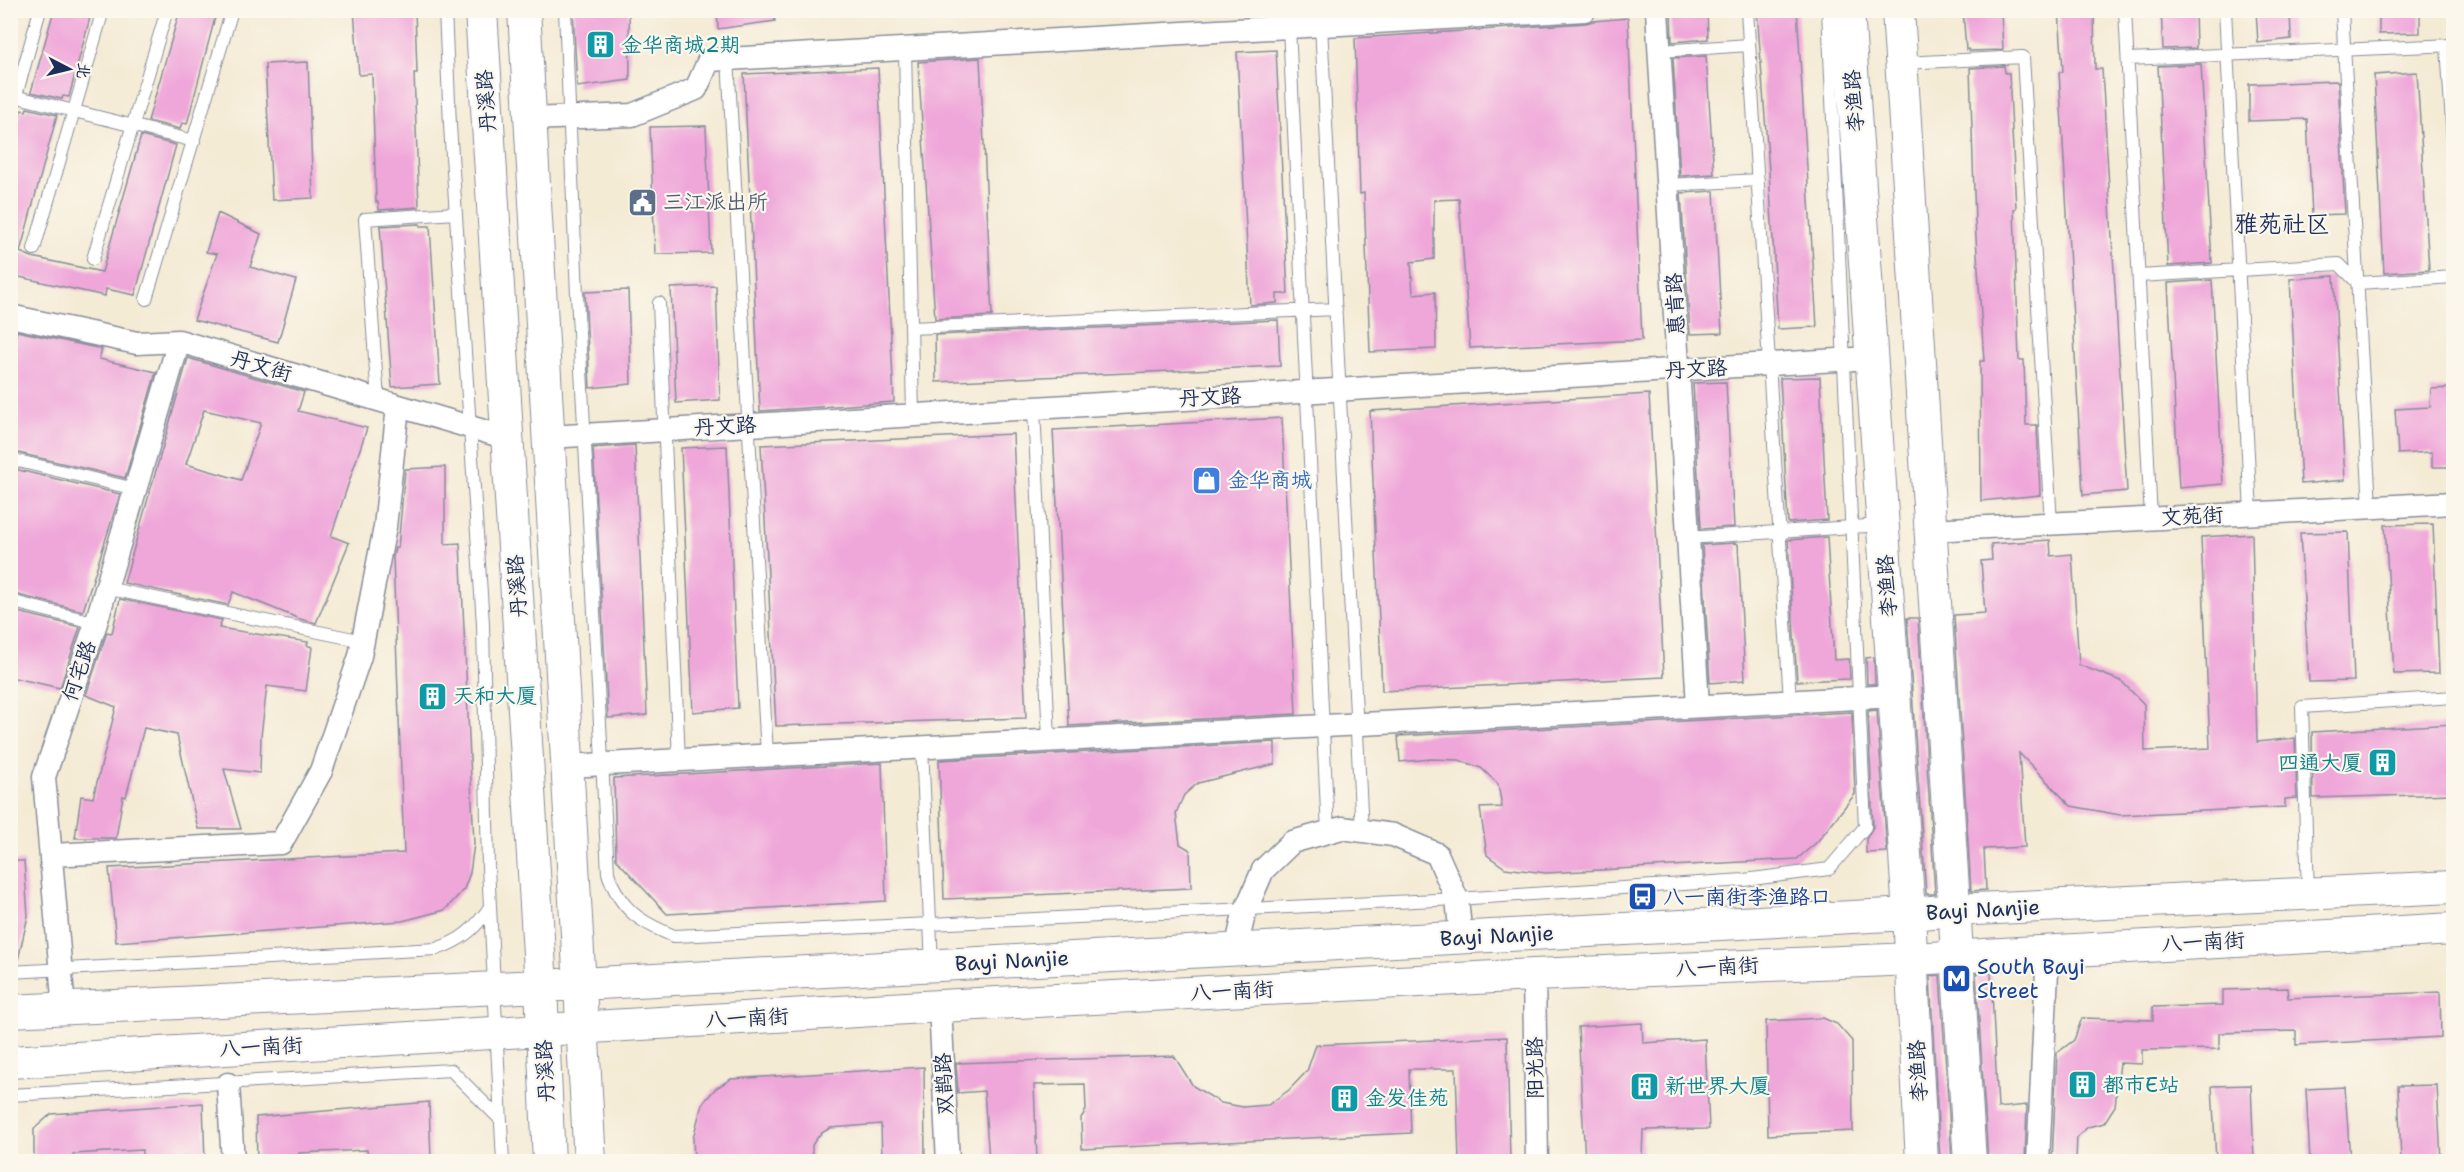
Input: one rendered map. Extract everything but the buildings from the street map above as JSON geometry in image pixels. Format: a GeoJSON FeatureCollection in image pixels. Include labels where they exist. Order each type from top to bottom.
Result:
{"type":"FeatureCollection","features":[{"type":"Feature","properties":{"kind":"main road","name":"丹溪路"},"geometry":{"type":"LineString","coordinates":[[481,10],[542,986],[549,1161]]}},
{"type":"Feature","properties":{"kind":"main road","name":"丹溪路"},"geometry":{"type":"LineString","coordinates":[[524,10],[590,1161]]}},
{"type":"Feature","properties":{"kind":"main road","name":"李渔路"},"geometry":{"type":"LineString","coordinates":[[1848,10],[1858,359],[1883,525],[1912,959],[1922,1161]]}},
{"type":"Feature","properties":{"kind":"main road"},"geometry":{"type":"LineString","coordinates":[[1898,10],[1954,910],[1959,955],[1970,1161]]}},
{"type":"Feature","properties":{"kind":"main road","name":"Bayi Nanjie"},"geometry":{"type":"LineString","coordinates":[[542,986],[1954,910],[2454,887]]}},
{"type":"Feature","properties":{"kind":"main road","name":"八一南街"},"geometry":{"type":"LineString","coordinates":[[10,1062],[940,1006],[1534,975],[1912,959],[2454,929]]}},
{"type":"Feature","properties":{"kind":"main road"},"geometry":{"type":"LineString","coordinates":[[10,1011],[542,986]]}},
{"type":"Feature","properties":{"kind":"street"},"geometry":{"type":"LineString","coordinates":[[530,119],[632,115],[696,89],[709,60],[1308,22],[1585,10]]}},
{"type":"Feature","properties":{"kind":"street","name":"惠肯路"},"geometry":{"type":"LineString","coordinates":[[1658,10],[1698,706]]}},
{"type":"Feature","properties":{"kind":"street","name":"丹文街"},"geometry":{"type":"LineString","coordinates":[[10,316],[137,343],[179,341],[507,438]]}},
{"type":"Feature","properties":{"kind":"street","name":"何宅路"},"geometry":{"type":"LineString","coordinates":[[64,1008],[44,777],[96,623],[179,341]]}},
{"type":"Feature","properties":{"kind":"street","name":"丹文路"},"geometry":{"type":"LineString","coordinates":[[549,437],[1858,359]]}},
{"type":"Feature","properties":{"kind":"street"},"geometry":{"type":"LineString","coordinates":[[51,855],[281,843],[321,771],[360,656],[385,527],[388,403]]}},
{"type":"Feature","properties":{"kind":"street","name":"文苑街"},"geometry":{"type":"LineString","coordinates":[[1930,530],[2454,503]]}},
{"type":"Feature","properties":{"kind":"street"},"geometry":{"type":"LineString","coordinates":[[568,766],[1895,696]]}},
{"type":"Feature","properties":{"kind":"street"},"geometry":{"type":"LineString","coordinates":[[1236,950],[1247,909],[1263,870],[1292,842],[1342,828],[1393,835],[1437,854],[1457,899],[1461,938]]}},
{"type":"Feature","properties":{"kind":"street"},"geometry":{"type":"LineString","coordinates":[[2038,1161],[2048,950]]}},
{"type":"Feature","properties":{"kind":"street","name":"阳光路"},"geometry":{"type":"LineString","coordinates":[[1534,975],[1537,1161]]}},
{"type":"Feature","properties":{"kind":"street","name":"双鹊路"},"geometry":{"type":"LineString","coordinates":[[940,1006],[948,1161]]}},
{"type":"Feature","properties":{"kind":"street"},"geometry":{"type":"LineString","coordinates":[[228,1084],[233,1161]]}},
{"type":"Feature","properties":{"kind":"lane"},"geometry":{"type":"LineString","coordinates":[[10,117],[13,95],[40,10]]}},
{"type":"Feature","properties":{"kind":"lane"},"geometry":{"type":"LineString","coordinates":[[34,249],[103,10]]}},
{"type":"Feature","properties":{"kind":"lane"},"geometry":{"type":"LineString","coordinates":[[93,259],[167,10]]}},
{"type":"Feature","properties":{"kind":"lane"},"geometry":{"type":"LineString","coordinates":[[146,299],[232,10]]}},
{"type":"Feature","properties":{"kind":"lane"},"geometry":{"type":"LineString","coordinates":[[445,10],[483,624],[490,907],[503,1161]]}},
{"type":"Feature","properties":{"kind":"lane"},"geometry":{"type":"LineString","coordinates":[[565,10],[608,873],[615,893],[632,913],[652,927],[674,936],[1457,899],[1744,880],[1829,869],[1865,827],[1852,527],[1858,359],[1828,10]]}},
{"type":"Feature","properties":{"kind":"lane"},"geometry":{"type":"LineString","coordinates":[[1747,10],[1790,701]]}},
{"type":"Feature","properties":{"kind":"lane"},"geometry":{"type":"LineString","coordinates":[[2125,10],[2151,519]]}},
{"type":"Feature","properties":{"kind":"lane"},"geometry":{"type":"LineString","coordinates":[[2225,10],[2251,513]]}},
{"type":"Feature","properties":{"kind":"lane"},"geometry":{"type":"LineString","coordinates":[[2342,10],[2370,507]]}},
{"type":"Feature","properties":{"kind":"lane"},"geometry":{"type":"LineString","coordinates":[[1308,22],[1336,309],[1362,831]]}},
{"type":"Feature","properties":{"kind":"lane"},"geometry":{"type":"LineString","coordinates":[[1308,22],[1303,310],[1328,832]]}},
{"type":"Feature","properties":{"kind":"lane"},"geometry":{"type":"LineString","coordinates":[[1660,51],[1749,45]]}},
{"type":"Feature","properties":{"kind":"lane"},"geometry":{"type":"LineString","coordinates":[[2128,59],[2450,45],[2454,157]]}},
{"type":"Feature","properties":{"kind":"lane"},"geometry":{"type":"LineString","coordinates":[[905,49],[913,415]]}},
{"type":"Feature","properties":{"kind":"lane"},"geometry":{"type":"LineString","coordinates":[[1902,63],[2023,57],[2051,524]]}},
{"type":"Feature","properties":{"kind":"lane"},"geometry":{"type":"LineString","coordinates":[[728,59],[767,755]]}},
{"type":"Feature","properties":{"kind":"lane"},"geometry":{"type":"LineString","coordinates":[[13,95],[194,141]]}},
{"type":"Feature","properties":{"kind":"lane"},"geometry":{"type":"LineString","coordinates":[[1668,185],[1758,180]]}},
{"type":"Feature","properties":{"kind":"lane"},"geometry":{"type":"LineString","coordinates":[[388,403],[365,219],[456,213]]}},
{"type":"Feature","properties":{"kind":"lane"},"geometry":{"type":"LineString","coordinates":[[2139,276],[2339,264],[2358,283],[2454,277]]}},
{"type":"Feature","properties":{"kind":"lane"},"geometry":{"type":"LineString","coordinates":[[659,303],[679,760]]}},
{"type":"Feature","properties":{"kind":"lane"},"geometry":{"type":"LineString","coordinates":[[911,328],[1336,309]]}},
{"type":"Feature","properties":{"kind":"lane"},"geometry":{"type":"LineString","coordinates":[[1034,408],[1049,740]]}},
{"type":"Feature","properties":{"kind":"lane"},"geometry":{"type":"LineString","coordinates":[[10,459],[135,489]]}},
{"type":"Feature","properties":{"kind":"lane"},"geometry":{"type":"LineString","coordinates":[[1688,538],[1883,525]]}},
{"type":"Feature","properties":{"kind":"lane"},"geometry":{"type":"LineString","coordinates":[[106,588],[363,641]]}},
{"type":"Feature","properties":{"kind":"lane"},"geometry":{"type":"LineString","coordinates":[[10,601],[96,623]]}},
{"type":"Feature","properties":{"kind":"lane"},"geometry":{"type":"LineString","coordinates":[[2308,893],[2302,707],[2454,698]]}},
{"type":"Feature","properties":{"kind":"lane"},"geometry":{"type":"LineString","coordinates":[[922,747],[933,966]]}},
{"type":"Feature","properties":{"kind":"lane"},"geometry":{"type":"LineString","coordinates":[[10,972],[436,949],[456,942],[477,926],[490,907]]}},
{"type":"Feature","properties":{"kind":"lane"},"geometry":{"type":"LineString","coordinates":[[10,1095],[452,1070],[501,1120]]}},
{"type":"Feature","properties":{"kind":"place","name":"金华商城2期"},"geometry":{"type":"Point","coordinates":[600,45]}},
{"type":"Feature","properties":{"kind":"place","name":"三江派出所"},"geometry":{"type":"Point","coordinates":[642,202]}},
{"type":"Feature","properties":{"kind":"place","name":"金华商城"},"geometry":{"type":"Point","coordinates":[1207,480]}},
{"type":"Feature","properties":{"kind":"place","name":"天和大厦"},"geometry":{"type":"Point","coordinates":[432,696]}},
{"type":"Feature","properties":{"kind":"place","name":"四通大厦"},"geometry":{"type":"Point","coordinates":[2383,763]}},
{"type":"Feature","properties":{"kind":"place","name":"八一南街李渔路口"},"geometry":{"type":"Point","coordinates":[1642,897]}},
{"type":"Feature","properties":{"kind":"place","name":"South Bayi Street"},"geometry":{"type":"Point","coordinates":[1956,979]}},
{"type":"Feature","properties":{"kind":"place","name":"都市E站"},"geometry":{"type":"Point","coordinates":[2082,1085]}},
{"type":"Feature","properties":{"kind":"place","name":"新世界大厦"},"geometry":{"type":"Point","coordinates":[1644,1086]}},
{"type":"Feature","properties":{"kind":"place","name":"金发佳苑"},"geometry":{"type":"Point","coordinates":[1344,1098]}},
{"type":"Feature","properties":{"kind":"district","name":"雅苑社区"},"geometry":{"type":"Point","coordinates":[2282,224]}}]}
